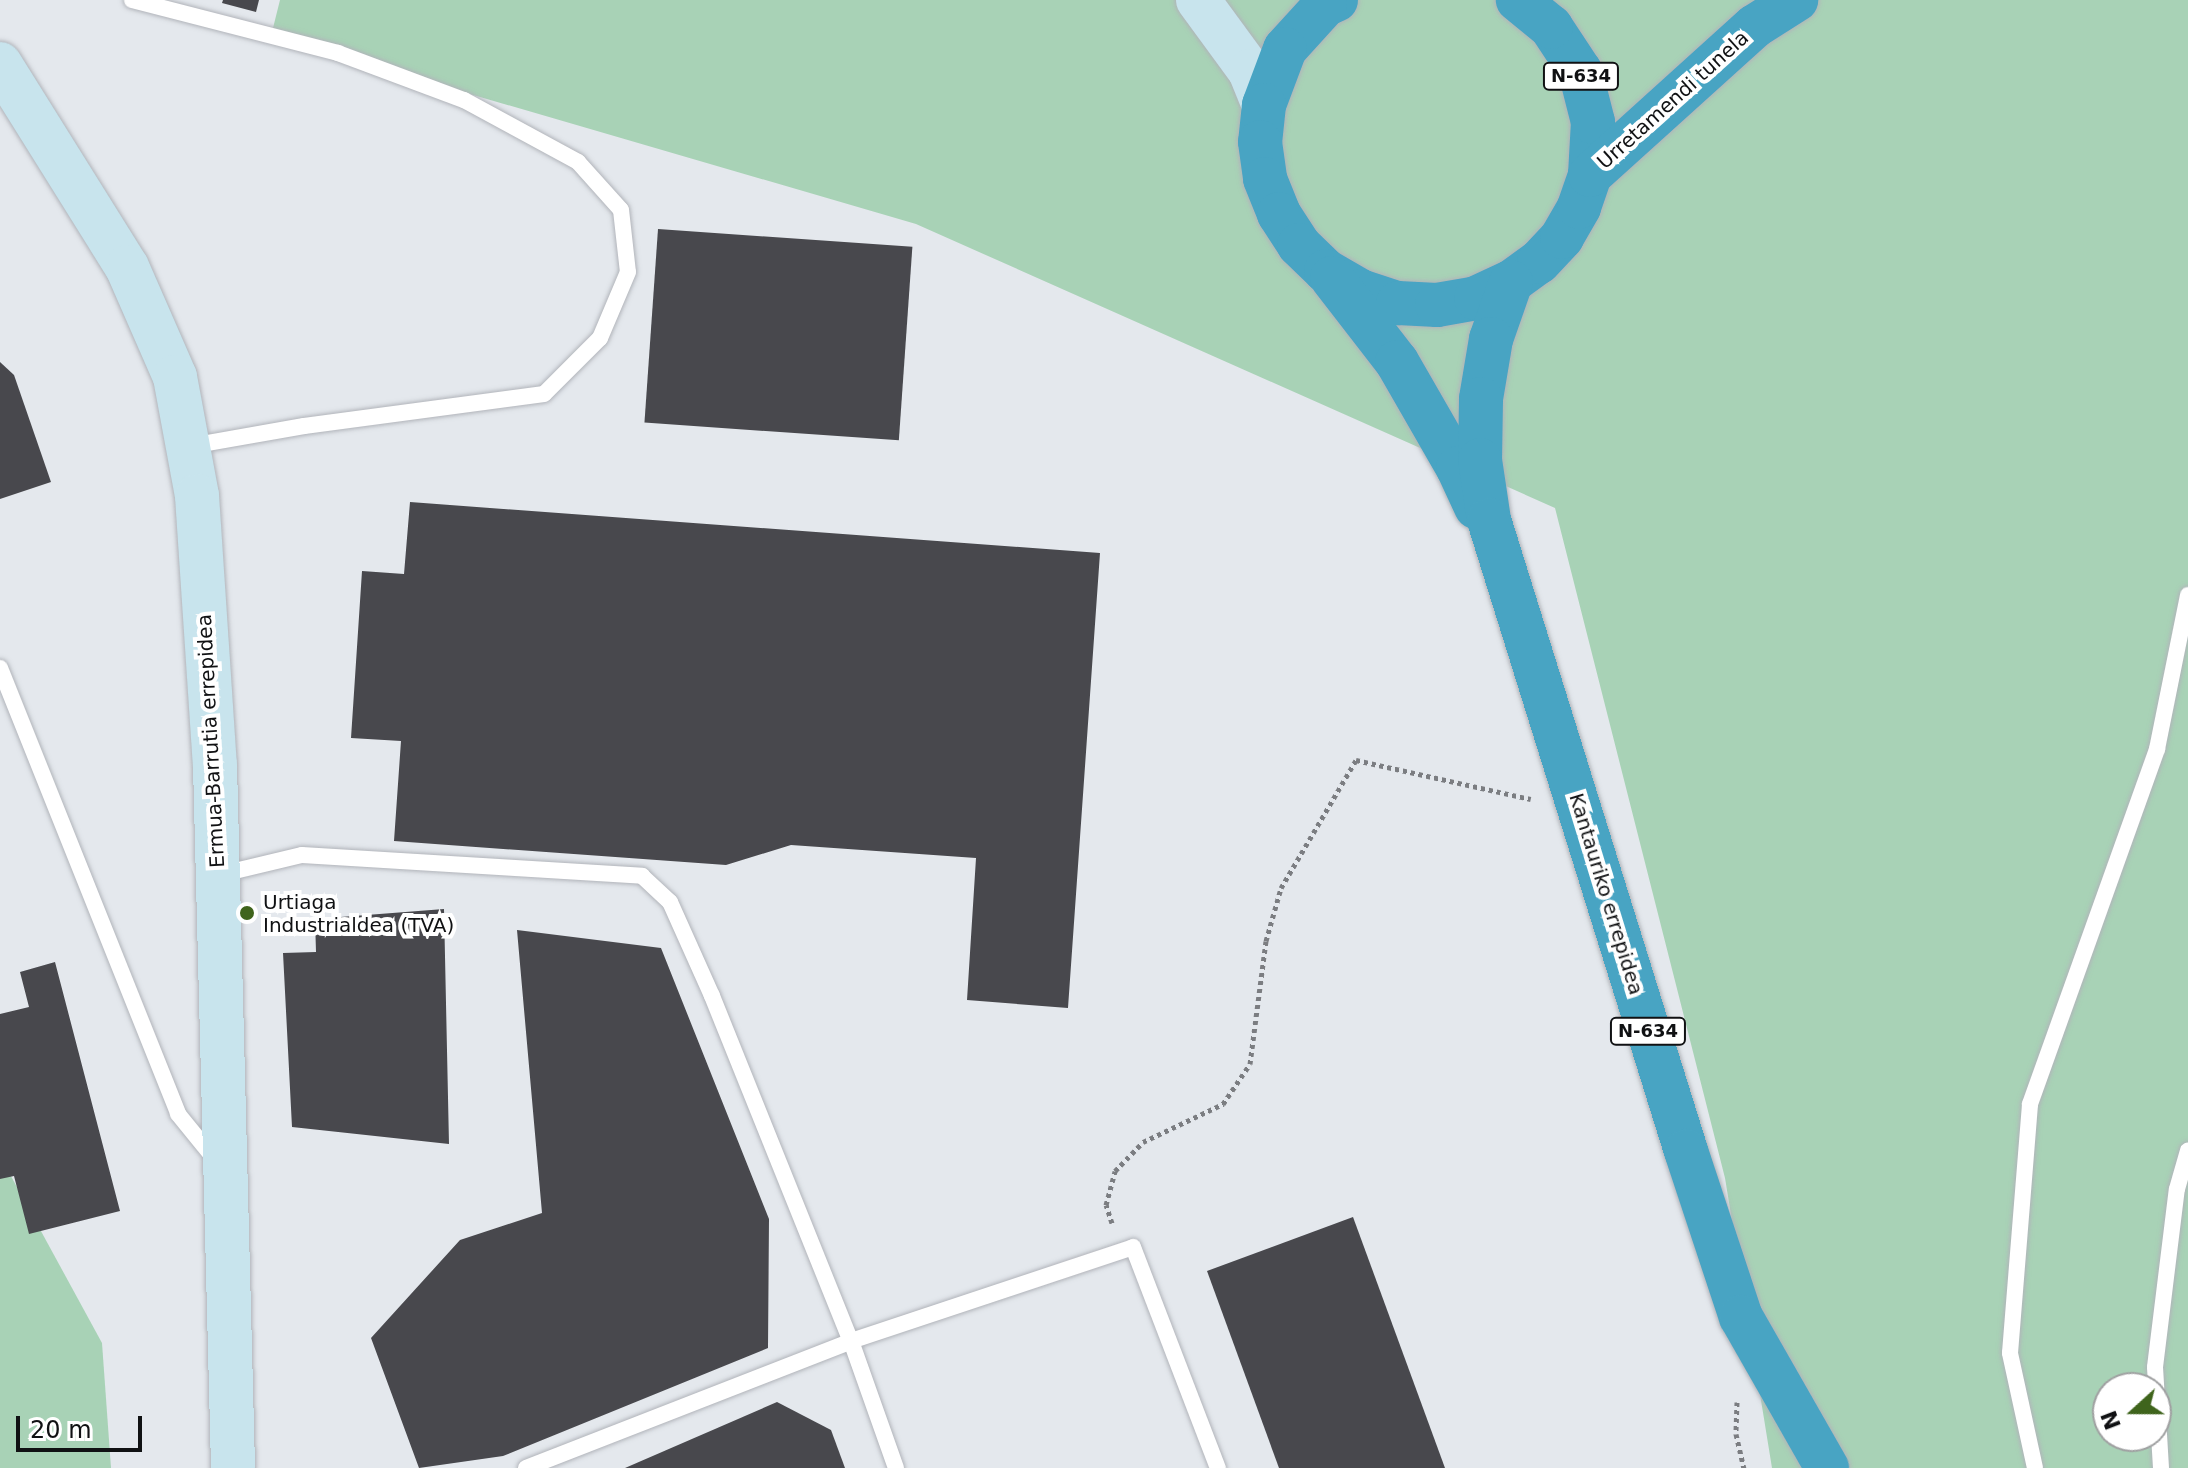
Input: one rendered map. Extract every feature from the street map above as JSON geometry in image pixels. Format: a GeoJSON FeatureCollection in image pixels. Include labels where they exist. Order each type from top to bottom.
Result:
{"type":"FeatureCollection","features":[{"type":"Feature","properties":{"kind":"highway","name":"N-634"},"geometry":{"type":"LineString","coordinates":[[1336,0],[1325,5],[1285,49],[1264,105],[1260,142],[1265,179],[1279,214],[1299,245],[1326,271],[1360,291],[1398,303],[1437,305],[1476,298],[1511,282],[1539,262],[1562,237],[1579,207],[1590,175],[1593,122],[1580,71],[1551,27],[1518,0]]}},
{"type":"Feature","properties":{"kind":"highway","name":"Urretamendi tunela"},"geometry":{"type":"LineString","coordinates":[[1590,175],[1755,26],[1796,0]]}},
{"type":"Feature","properties":{"kind":"highway"},"geometry":{"type":"LineString","coordinates":[[1326,271],[1397,362],[1458,468],[1508,578]]}},
{"type":"Feature","properties":{"kind":"highway"},"geometry":{"type":"LineString","coordinates":[[1508,578],[1489,520],[1480,460],[1481,399],[1491,339],[1511,282]]}},
{"type":"Feature","properties":{"kind":"highway","name":"Kantauriko errepidea"},"geometry":{"type":"LineString","coordinates":[[1508,578],[1741,1317],[1827,1468]]}},
{"type":"Feature","properties":{"kind":"street"},"geometry":{"type":"LineString","coordinates":[[1198,0],[1250,71],[1264,105]]}},
{"type":"Feature","properties":{"kind":"street","name":"Ermua-Barrutia errepidea"},"geometry":{"type":"LineString","coordinates":[[0,64],[127,267],[175,377],[199,511],[215,765],[233,1468]]}},
{"type":"Feature","properties":{"kind":"lane"},"geometry":{"type":"LineString","coordinates":[[132,0],[338,53],[464,100],[578,162],[621,210],[628,272],[600,338],[544,394],[304,426],[188,447]]}},
{"type":"Feature","properties":{"kind":"lane"},"geometry":{"type":"LineString","coordinates":[[2035,1468],[2010,1353],[2030,1104],[2157,749],[2188,595]]}},
{"type":"Feature","properties":{"kind":"lane"},"geometry":{"type":"LineString","coordinates":[[0,668],[178,1114],[227,1175]]}},
{"type":"Feature","properties":{"kind":"lane"},"geometry":{"type":"LineString","coordinates":[[218,875],[302,855],[642,876],[670,902],[688,942],[851,1341],[896,1468]]}},
{"type":"Feature","properties":{"kind":"lane"},"geometry":{"type":"LineString","coordinates":[[2161,1468],[2155,1367],[2177,1189],[2188,1151]]}},
{"type":"Feature","properties":{"kind":"lane"},"geometry":{"type":"LineString","coordinates":[[526,1468],[851,1341],[1133,1247],[1218,1468]]}},
{"type":"Feature","properties":{"kind":"path"},"geometry":{"type":"LineString","coordinates":[[1121,1251],[1106,1205],[1115,1171],[1143,1142],[1223,1104],[1250,1064],[1266,941],[1281,888],[1356,760],[1581,810]]}},
{"type":"Feature","properties":{"kind":"green space"},"geometry":{"type":"Polygon","coordinates":[[[280,0],[2188,0],[2188,1468],[1772,1468],[1725,1178],[1555,508],[916,224],[271,36],[280,0]]]}},
{"type":"Feature","properties":{"kind":"green space"},"geometry":{"type":"Polygon","coordinates":[[[0,1156],[102,1343],[111,1468],[0,1468],[0,1156]]]}},
{"type":"Feature","properties":{"kind":"building"},"geometry":{"type":"Polygon","coordinates":[[[223,0],[259,0],[256,12],[222,3],[223,0]]]}},
{"type":"Feature","properties":{"kind":"building"},"geometry":{"type":"Polygon","coordinates":[[[658,229],[912,247],[899,440],[644,423],[658,229]]]}},
{"type":"Feature","properties":{"kind":"building"},"geometry":{"type":"Polygon","coordinates":[[[0,362],[14,375],[51,482],[0,499],[0,362]]]}},
{"type":"Feature","properties":{"kind":"building"},"geometry":{"type":"Polygon","coordinates":[[[410,502],[1100,553],[1068,1008],[967,1000],[976,858],[791,845],[726,865],[394,841],[401,741],[351,738],[362,571],[404,574],[410,502]]]}},
{"type":"Feature","properties":{"kind":"building"},"geometry":{"type":"Polygon","coordinates":[[[444,909],[449,1144],[292,1127],[283,953],[316,952],[315,919],[444,909]]]}},
{"type":"Feature","properties":{"kind":"building"},"geometry":{"type":"Polygon","coordinates":[[[517,930],[661,948],[769,1219],[768,1348],[503,1456],[419,1468],[371,1338],[460,1240],[542,1213],[517,930]]]}},
{"type":"Feature","properties":{"kind":"building"},"geometry":{"type":"Polygon","coordinates":[[[55,962],[120,1211],[29,1234],[14,1176],[0,1179],[0,1014],[29,1007],[20,972],[55,962]]]}},
{"type":"Feature","properties":{"kind":"building"},"geometry":{"type":"Polygon","coordinates":[[[1353,1217],[1445,1468],[1279,1468],[1207,1271],[1353,1217]]]}},
{"type":"Feature","properties":{"kind":"building"},"geometry":{"type":"Polygon","coordinates":[[[777,1402],[831,1430],[845,1468],[625,1468],[777,1402]]]}},
{"type":"Feature","properties":{"kind":"place","name":"Urtiaga Industrialdea (TVA)"},"geometry":{"type":"Point","coordinates":[247,913]}}]}
